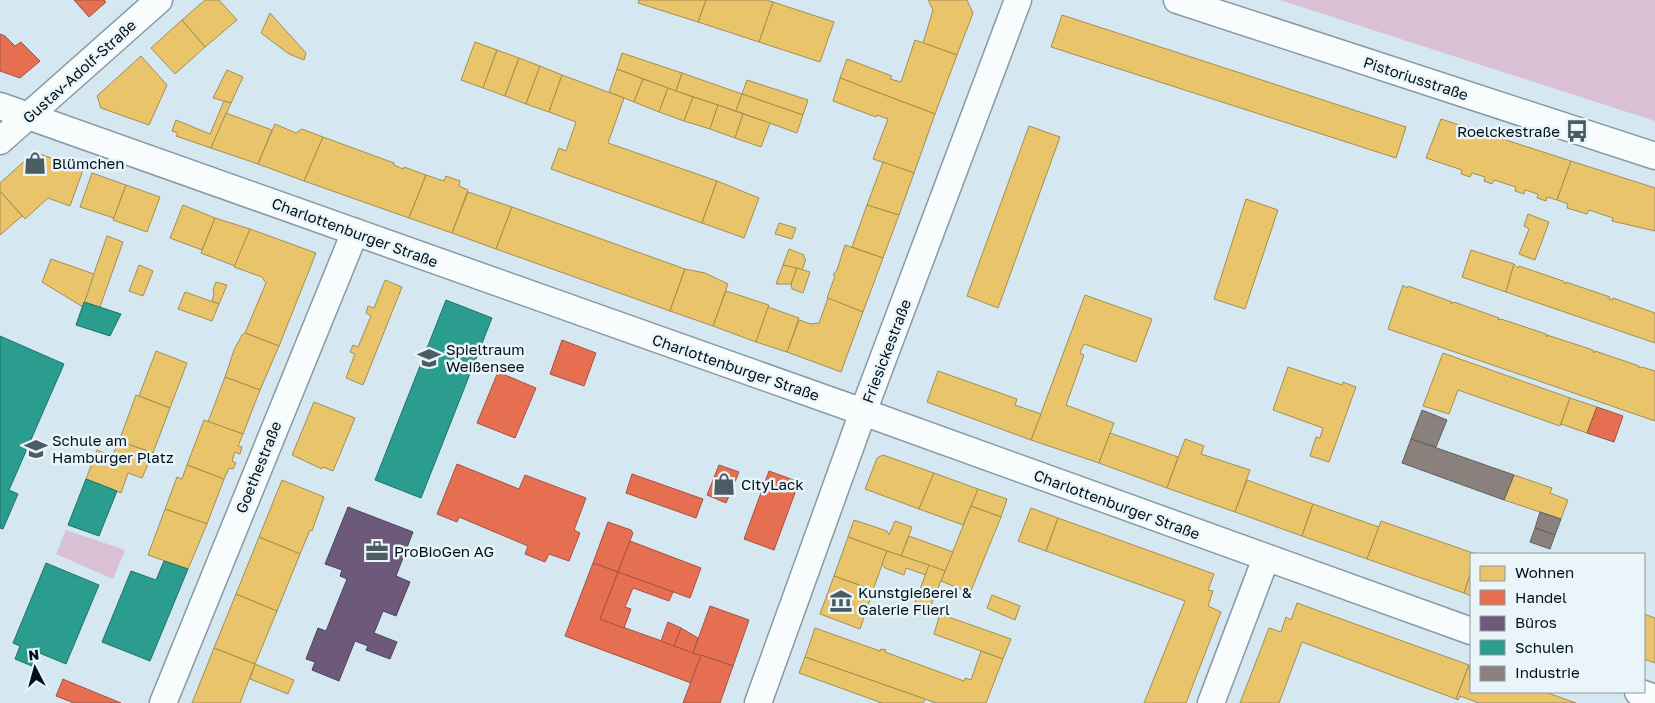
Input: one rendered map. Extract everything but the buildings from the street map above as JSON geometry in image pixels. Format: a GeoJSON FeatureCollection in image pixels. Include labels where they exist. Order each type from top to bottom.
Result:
{"type":"FeatureCollection","features":[{"type":"Feature","properties":{"kind":"street","name":"Gustav-Adolf-Straße"},"geometry":{"type":"LineString","coordinates":[[0,141],[158,0]]}},
{"type":"Feature","properties":{"kind":"street","name":"Friesickestraße"},"geometry":{"type":"LineString","coordinates":[[758,703],[863,412],[1018,0]]}},
{"type":"Feature","properties":{"kind":"street","name":"Pistoriusstraße"},"geometry":{"type":"LineString","coordinates":[[1177,0],[1655,156]]}},
{"type":"Feature","properties":{"kind":"street","name":"Charlottenburger Straße"},"geometry":{"type":"LineString","coordinates":[[0,106],[863,412],[1470,631]]}},
{"type":"Feature","properties":{"kind":"street","name":"Goethestraße"},"geometry":{"type":"LineString","coordinates":[[163,703],[355,232]]}},
{"type":"Feature","properties":{"kind":"street"},"geometry":{"type":"LineString","coordinates":[[1211,703],[1266,558]]}},
{"type":"Feature","properties":{"kind":"street"},"geometry":{"type":"LineString","coordinates":[[1641,693],[1655,698]]}},
{"type":"Feature","properties":{"kind":"shaded area"},"geometry":{"type":"Polygon","coordinates":[[[1280,0],[1655,0],[1655,121],[1280,0]]]}},
{"type":"Feature","properties":{"kind":"shaded area"},"geometry":{"type":"Polygon","coordinates":[[[66,530],[125,550],[113,579],[56,554],[66,530]]]}},
{"type":"Feature","properties":{"kind":"place","name":"Roelckestraße"},"geometry":{"type":"Point","coordinates":[1577,131]}},
{"type":"Feature","properties":{"kind":"place","name":"Blümchen"},"geometry":{"type":"Point","coordinates":[35,163]}},
{"type":"Feature","properties":{"kind":"place","name":"Spieltraum Weißensee"},"geometry":{"type":"Point","coordinates":[429,358]}},
{"type":"Feature","properties":{"kind":"place","name":"Schule am Hamburger Platz"},"geometry":{"type":"Point","coordinates":[36,449]}},
{"type":"Feature","properties":{"kind":"place","name":"CityLack"},"geometry":{"type":"Point","coordinates":[724,484]}},
{"type":"Feature","properties":{"kind":"place","name":"ProBioGen AG"},"geometry":{"type":"Point","coordinates":[377,551]}},
{"type":"Feature","properties":{"kind":"place","name":"Kunstgießerei & Galerie Flierl"},"geometry":{"type":"Point","coordinates":[841,601]}}]}
